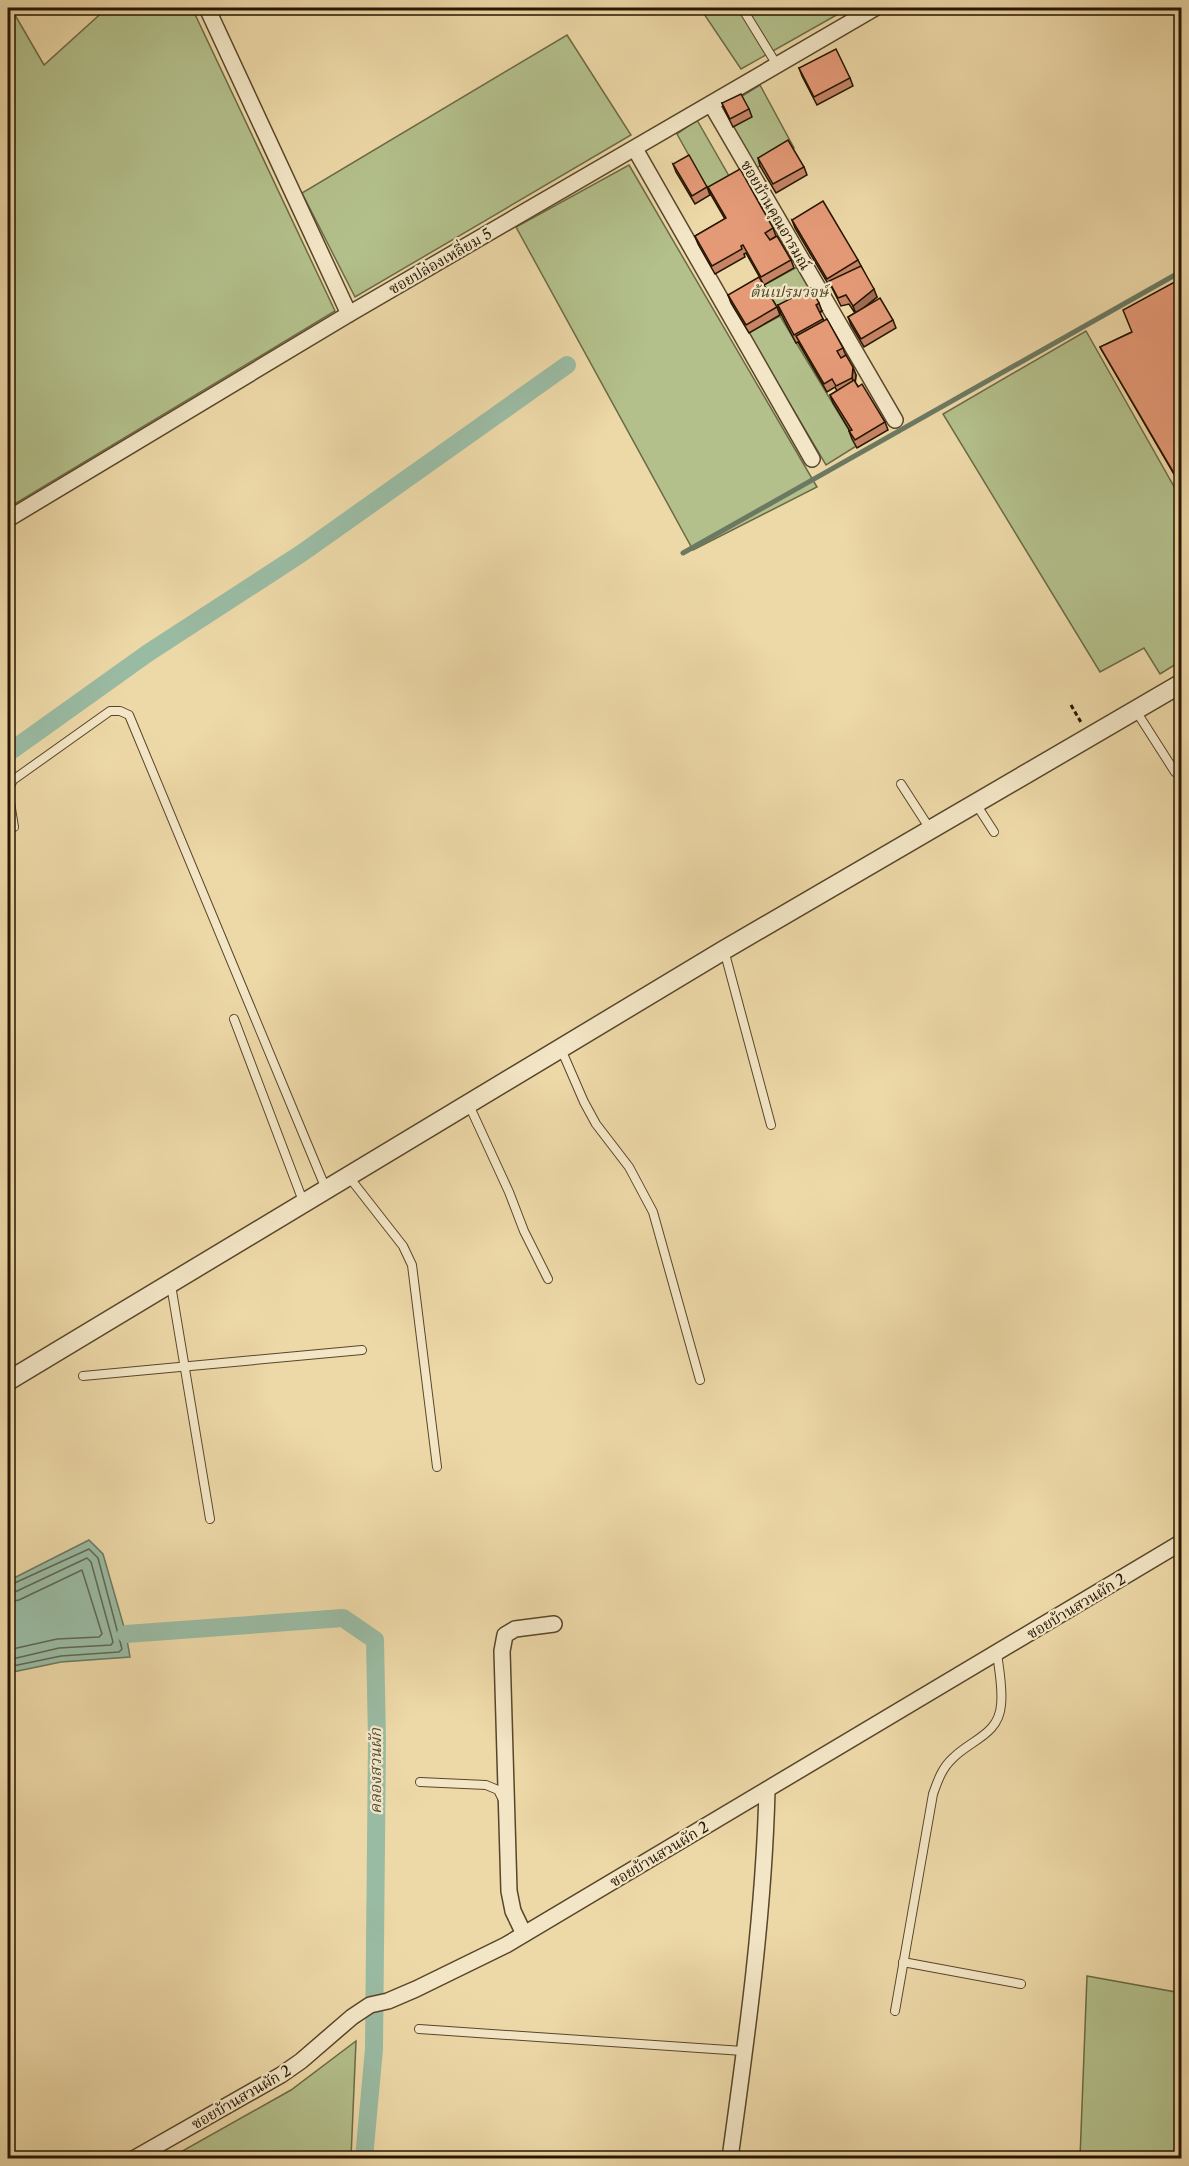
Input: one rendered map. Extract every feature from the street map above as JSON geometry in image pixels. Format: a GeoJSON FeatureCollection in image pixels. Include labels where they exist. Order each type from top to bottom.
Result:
{"type":"FeatureCollection","features":[{"type":"Feature","properties":{"kind":"street"},"geometry":{"type":"LineString","coordinates":[[207,8],[350,314]]}},
{"type":"Feature","properties":{"kind":"street","name":"ซอยปล่องเหลี่ยม 5"},"geometry":{"type":"LineString","coordinates":[[8,519],[350,314],[875,8]]}},
{"type":"Feature","properties":{"kind":"street","name":"ซอยบ้านคุณอารมณ์"},"geometry":{"type":"LineString","coordinates":[[711,104],[895,420]]}},
{"type":"Feature","properties":{"kind":"street"},"geometry":{"type":"LineString","coordinates":[[635,149],[812,459]]}},
{"type":"Feature","properties":{"kind":"street"},"geometry":{"type":"LineString","coordinates":[[8,1381],[724,950],[1182,683]]}},
{"type":"Feature","properties":{"kind":"street","name":"ซอยบ้านสวนผัก 2"},"geometry":{"type":"LineString","coordinates":[[135,2158],[281,2075],[302,2061],[352,2017],[370,2005],[388,2001],[416,1989],[524,1934],[1182,1542]]}},
{"type":"Feature","properties":{"kind":"street"},"geometry":{"type":"LineString","coordinates":[[524,1934],[513,1911],[509,1892],[502,1651],[505,1635],[515,1629],[554,1624]]}},
{"type":"Feature","properties":{"kind":"street"},"geometry":{"type":"LineString","coordinates":[[730,2158],[765,1867],[767,1790]]}},
{"type":"Feature","properties":{"kind":"lane"},"geometry":{"type":"LineString","coordinates":[[742,8],[777,65]]}},
{"type":"Feature","properties":{"kind":"lane"},"geometry":{"type":"LineString","coordinates":[[14,827],[8,790],[13,780],[110,711],[120,711],[129,715],[327,1190]]}},
{"type":"Feature","properties":{"kind":"lane"},"geometry":{"type":"LineString","coordinates":[[1136,711],[1175,772]]}},
{"type":"Feature","properties":{"kind":"lane"},"geometry":{"type":"LineString","coordinates":[[901,784],[930,829]]}},
{"type":"Feature","properties":{"kind":"lane"},"geometry":{"type":"LineString","coordinates":[[975,803],[994,832]]}},
{"type":"Feature","properties":{"kind":"lane"},"geometry":{"type":"LineString","coordinates":[[724,950],[771,1125]]}},
{"type":"Feature","properties":{"kind":"lane"},"geometry":{"type":"LineString","coordinates":[[234,1019],[304,1203]]}},
{"type":"Feature","properties":{"kind":"lane"},"geometry":{"type":"LineString","coordinates":[[561,1049],[596,1124],[629,1167],[653,1212],[700,1380]]}},
{"type":"Feature","properties":{"kind":"lane"},"geometry":{"type":"LineString","coordinates":[[469,1105],[509,1192],[524,1231],[548,1279]]}},
{"type":"Feature","properties":{"kind":"lane"},"geometry":{"type":"LineString","coordinates":[[349,1177],[403,1246],[412,1265],[437,1467]]}},
{"type":"Feature","properties":{"kind":"lane"},"geometry":{"type":"LineString","coordinates":[[171,1284],[210,1520]]}},
{"type":"Feature","properties":{"kind":"lane"},"geometry":{"type":"LineString","coordinates":[[83,1376],[362,1350]]}},
{"type":"Feature","properties":{"kind":"lane"},"geometry":{"type":"LineString","coordinates":[[895,2011],[933,1794],[940,1773],[954,1757],[983,1737],[996,1723],[1001,1705],[997,1653]]}},
{"type":"Feature","properties":{"kind":"lane"},"geometry":{"type":"LineString","coordinates":[[420,1782],[486,1785],[498,1790],[507,1807]]}},
{"type":"Feature","properties":{"kind":"lane"},"geometry":{"type":"LineString","coordinates":[[903,1962],[1021,1984]]}},
{"type":"Feature","properties":{"kind":"lane"},"geometry":{"type":"LineString","coordinates":[[419,2029],[743,2051]]}},
{"type":"Feature","properties":{"kind":"green space"},"geometry":{"type":"Polygon","coordinates":[[[8,8],[11,8],[44,65],[107,8],[192,8],[335,311],[8,508],[8,8]]]}},
{"type":"Feature","properties":{"kind":"green space"},"geometry":{"type":"Polygon","coordinates":[[[700,8],[849,8],[741,69],[700,8]]]}},
{"type":"Feature","properties":{"kind":"green space"},"geometry":{"type":"Polygon","coordinates":[[[567,35],[631,135],[355,297],[302,193],[567,35]]]}},
{"type":"Feature","properties":{"kind":"green space"},"geometry":{"type":"Polygon","coordinates":[[[760,85],[794,148],[756,168],[721,109],[760,85]]]}},
{"type":"Feature","properties":{"kind":"green space"},"geometry":{"type":"Polygon","coordinates":[[[697,120],[733,183],[711,195],[677,134],[697,120]]]}},
{"type":"Feature","properties":{"kind":"green space"},"geometry":{"type":"Polygon","coordinates":[[[629,165],[817,487],[693,550],[516,227],[629,165]]]}},
{"type":"Feature","properties":{"kind":"green space","name":"ต้นเปรมวจษ์"},"geometry":{"type":"Polygon","coordinates":[[[797,267],[814,296],[781,314],[764,285],[797,267]]]}},
{"type":"Feature","properties":{"kind":"green space"},"geometry":{"type":"Polygon","coordinates":[[[780,316],[858,445],[826,465],[748,333],[780,316]]]}},
{"type":"Feature","properties":{"kind":"green space"},"geometry":{"type":"Polygon","coordinates":[[[1086,331],[1181,499],[1181,661],[1160,674],[1144,648],[1100,672],[943,414],[1086,331]]]}},
{"type":"Feature","properties":{"kind":"green space"},"geometry":{"type":"Polygon","coordinates":[[[1087,1976],[1181,1993],[1181,2158],[1080,2158],[1087,1976]]]}},
{"type":"Feature","properties":{"kind":"green space"},"geometry":{"type":"Polygon","coordinates":[[[356,2041],[351,2158],[170,2158],[291,2090],[356,2041]]]}},
{"type":"Feature","properties":{"kind":"water"},"geometry":{"type":"Polygon","coordinates":[[[89,1540],[103,1554],[126,1634],[130,1657],[61,1662],[8,1673],[8,1581],[89,1540]]]}},
{"type":"Feature","properties":{"kind":"building"},"geometry":{"type":"Polygon","coordinates":[[[836,49],[850,78],[814,97],[799,68],[836,49]]]}},
{"type":"Feature","properties":{"kind":"building"},"geometry":{"type":"Polygon","coordinates":[[[741,94],[749,109],[730,119],[722,103],[741,94]]]}},
{"type":"Feature","properties":{"kind":"building"},"geometry":{"type":"Polygon","coordinates":[[[788,140],[804,167],[773,184],[758,158],[788,140]]]}},
{"type":"Feature","properties":{"kind":"building"},"geometry":{"type":"Polygon","coordinates":[[[689,155],[707,187],[692,196],[673,164],[689,155]]]}},
{"type":"Feature","properties":{"kind":"building"},"geometry":{"type":"Polygon","coordinates":[[[740,169],[773,228],[765,233],[770,240],[777,236],[791,260],[761,277],[743,245],[742,249],[712,266],[695,236],[726,218],[708,187],[740,169]]]}},
{"type":"Feature","properties":{"kind":"building"},"geometry":{"type":"Polygon","coordinates":[[[823,201],[858,260],[827,279],[792,220],[823,201]]]}},
{"type":"Feature","properties":{"kind":"building"},"geometry":{"type":"Polygon","coordinates":[[[861,266],[874,289],[853,306],[846,295],[838,298],[829,281],[861,266]]]}},
{"type":"Feature","properties":{"kind":"building"},"geometry":{"type":"Polygon","coordinates":[[[759,277],[777,307],[746,325],[728,295],[759,277]]]}},
{"type":"Feature","properties":{"kind":"building"},"geometry":{"type":"Polygon","coordinates":[[[1182,278],[1182,487],[1100,347],[1132,332],[1123,310],[1182,278]]]}},
{"type":"Feature","properties":{"kind":"building"},"geometry":{"type":"Polygon","coordinates":[[[811,288],[819,303],[816,305],[823,319],[794,335],[778,305],[811,288]]]}},
{"type":"Feature","properties":{"kind":"building"},"geometry":{"type":"Polygon","coordinates":[[[880,298],[893,320],[861,339],[848,317],[880,298]]]}},
{"type":"Feature","properties":{"kind":"building"},"geometry":{"type":"Polygon","coordinates":[[[827,319],[843,348],[837,351],[841,358],[846,355],[853,367],[852,378],[836,386],[832,379],[824,384],[796,336],[827,319]]]}},
{"type":"Feature","properties":{"kind":"building"},"geometry":{"type":"Polygon","coordinates":[[[854,380],[858,387],[862,384],[885,422],[855,440],[849,431],[852,430],[830,395],[854,380]]]}},
{"type":"Feature","properties":{"kind":"waterway"},"geometry":{"type":"LineString","coordinates":[[683,553],[1182,271]]}},
{"type":"Feature","properties":{"kind":"waterway"},"geometry":{"type":"LineString","coordinates":[[8,753],[148,653],[302,553],[567,365]]}},
{"type":"Feature","properties":{"kind":"waterway","name":"คลองสวนผัก"},"geometry":{"type":"LineString","coordinates":[[126,1634],[343,1618],[375,1640],[377,1740],[374,2049],[364,2158]]}}]}
